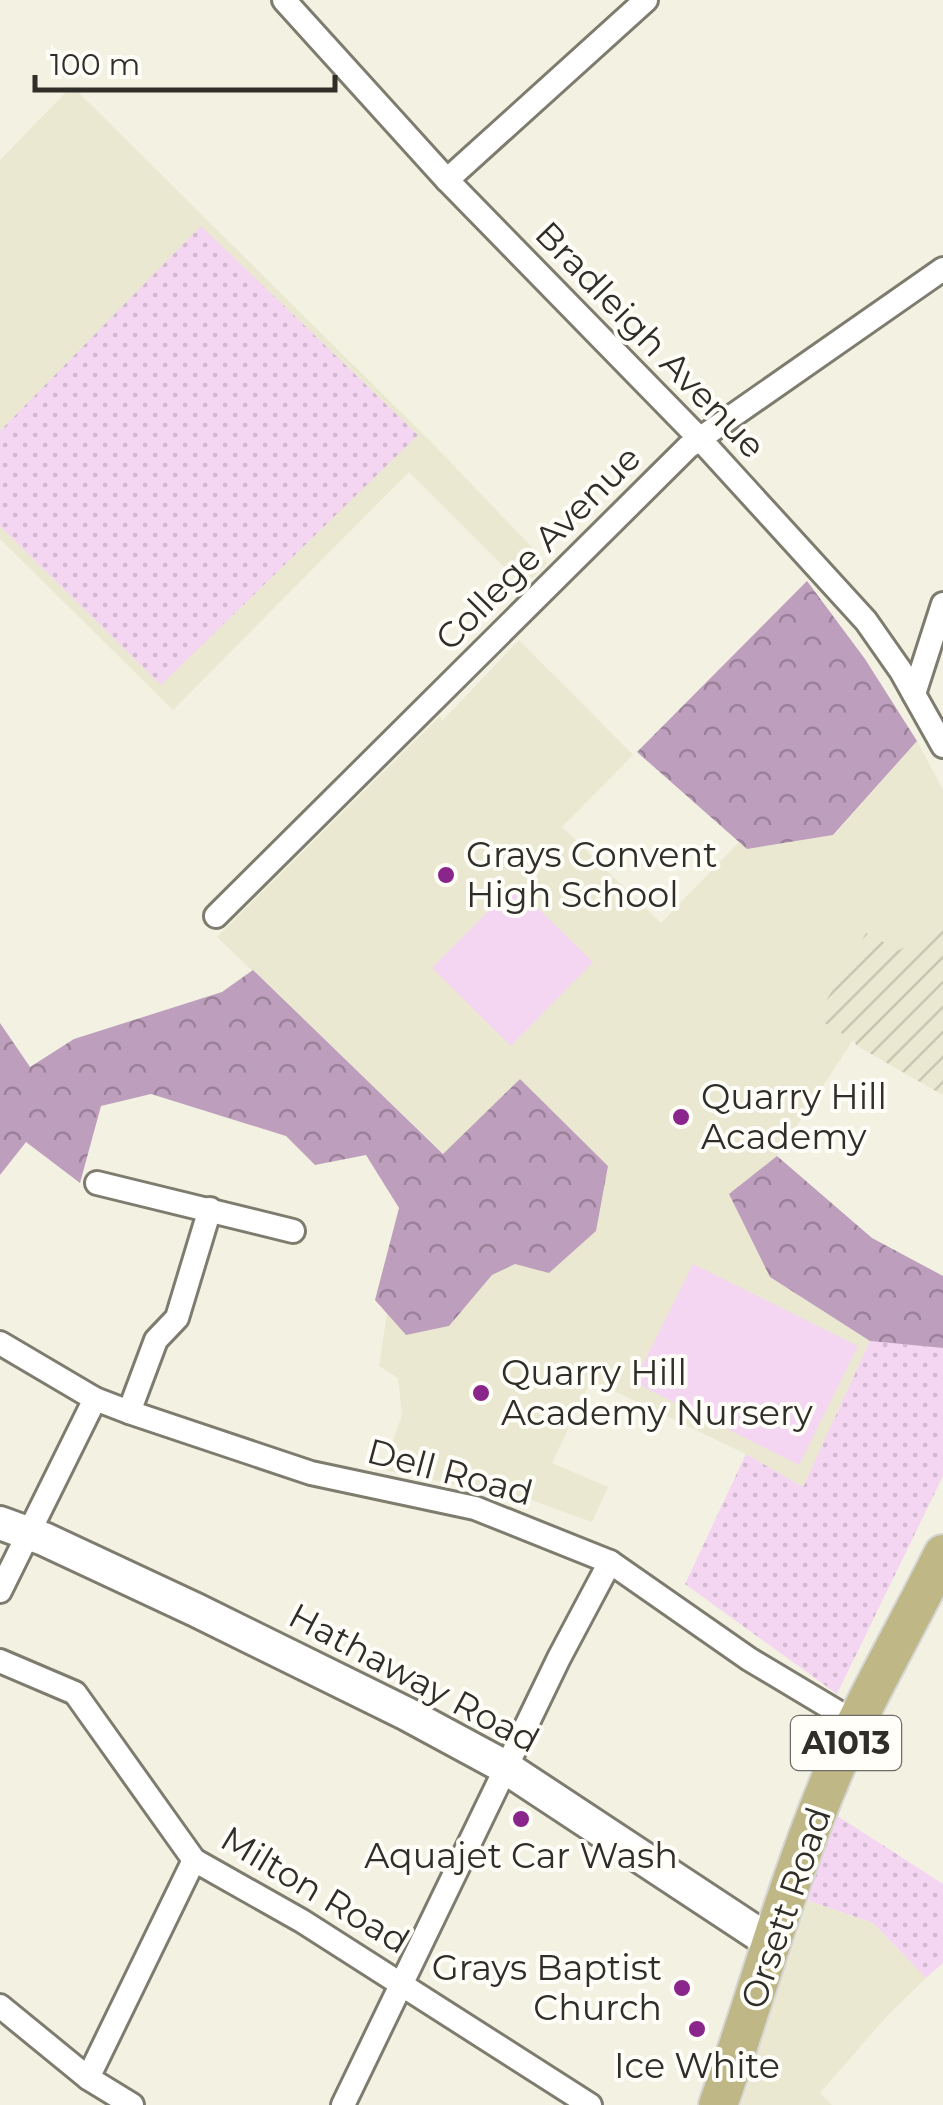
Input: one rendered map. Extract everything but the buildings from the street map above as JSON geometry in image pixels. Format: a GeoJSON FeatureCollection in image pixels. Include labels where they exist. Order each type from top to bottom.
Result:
{"type":"FeatureCollection","features":[{"type":"Feature","properties":{"kind":"main road","name":"Orsett Road"},"geometry":{"type":"LineString","coordinates":[[718,2105],[762,1980],[770,1942],[831,1776],[856,1723],[934,1594],[943,1554]]}},
{"type":"Feature","properties":{"kind":"street","name":"Bradleigh Avenue"},"geometry":{"type":"LineString","coordinates":[[284,0],[446,180],[700,440],[866,621],[943,746]]}},
{"type":"Feature","properties":{"kind":"street"},"geometry":{"type":"LineString","coordinates":[[446,180],[646,0]]}},
{"type":"Feature","properties":{"kind":"street","name":"College Avenue"},"geometry":{"type":"LineString","coordinates":[[216,916],[674,461],[943,269]]}},
{"type":"Feature","properties":{"kind":"street"},"geometry":{"type":"LineString","coordinates":[[914,694],[943,604]]}},
{"type":"Feature","properties":{"kind":"street"},"geometry":{"type":"LineString","coordinates":[[97,1183],[292,1231]]}},
{"type":"Feature","properties":{"kind":"street"},"geometry":{"type":"LineString","coordinates":[[129,1412],[156,1340],[177,1318],[210,1209]]}},
{"type":"Feature","properties":{"kind":"street","name":"Dell Road"},"geometry":{"type":"LineString","coordinates":[[0,1343],[95,1399],[129,1412],[311,1473],[475,1508],[610,1562],[749,1659],[856,1723]]}},
{"type":"Feature","properties":{"kind":"street"},"geometry":{"type":"LineString","coordinates":[[0,1591],[14,1529],[95,1399]]}},
{"type":"Feature","properties":{"kind":"street","name":"Hathaway Road"},"geometry":{"type":"LineString","coordinates":[[14,1529],[44,1539],[211,1618],[505,1767],[770,1942]]}},
{"type":"Feature","properties":{"kind":"street"},"geometry":{"type":"LineString","coordinates":[[343,2105],[505,1767],[610,1562]]}},
{"type":"Feature","properties":{"kind":"street","name":"Milton Road"},"geometry":{"type":"LineString","coordinates":[[0,1661],[75,1693],[194,1860],[302,1920],[590,2105]]}},
{"type":"Feature","properties":{"kind":"street"},"geometry":{"type":"LineString","coordinates":[[88,2078],[194,1860]]}},
{"type":"Feature","properties":{"kind":"street"},"geometry":{"type":"LineString","coordinates":[[0,2006],[88,2078],[132,2105]]}},
{"type":"Feature","properties":{"kind":"shaded area"},"geometry":{"type":"Polygon","coordinates":[[[72,86],[435,446],[547,563],[523,586],[409,472],[173,710],[0,539],[0,160],[72,86]]]}},
{"type":"Feature","properties":{"kind":"shaded area"},"geometry":{"type":"Polygon","coordinates":[[[201,226],[418,435],[161,685],[0,526],[0,431],[201,226]]]}},
{"type":"Feature","properties":{"kind":"shaded area"},"geometry":{"type":"Polygon","coordinates":[[[519,640],[633,755],[562,827],[661,923],[739,842],[747,849],[834,835],[917,741],[943,790],[943,929],[899,951],[866,934],[853,1040],[777,1156],[730,1194],[770,1277],[870,1341],[803,1488],[746,1454],[591,1380],[552,1463],[608,1487],[592,1522],[531,1500],[383,1470],[402,1415],[398,1378],[379,1366],[387,1313],[406,1335],[449,1326],[492,1275],[515,1264],[608,1166],[520,1079],[444,1154],[217,937],[440,716],[442,721],[519,640]]]}},
{"type":"Feature","properties":{"kind":"shaded area"},"geometry":{"type":"Polygon","coordinates":[[[514,885],[593,962],[511,1046],[432,968],[514,885]]]}},
{"type":"Feature","properties":{"kind":"shaded area"},"geometry":{"type":"Polygon","coordinates":[[[943,929],[943,1095],[816,1018],[866,933],[899,950],[943,929]]]}},
{"type":"Feature","properties":{"kind":"shaded area"},"geometry":{"type":"Polygon","coordinates":[[[693,1264],[858,1346],[799,1465],[634,1382],[693,1264]]]}},
{"type":"Feature","properties":{"kind":"shaded area"},"geometry":{"type":"Polygon","coordinates":[[[870,1341],[943,1348],[943,1476],[837,1694],[685,1584],[746,1454],[803,1487],[870,1341]]]}},
{"type":"Feature","properties":{"kind":"shaded area"},"geometry":{"type":"Polygon","coordinates":[[[836,1815],[943,1884],[943,1963],[926,1978],[873,1923],[807,1900],[836,1815]]]}},
{"type":"Feature","properties":{"kind":"shaded area"},"geometry":{"type":"Polygon","coordinates":[[[807,1900],[873,1923],[926,1978],[820,2093],[832,2105],[741,2105],[807,1900]]]}},
{"type":"Feature","properties":{"kind":"green space"},"geometry":{"type":"Polygon","coordinates":[[[807,581],[865,659],[917,741],[833,835],[747,849],[637,752],[807,581]]]}},
{"type":"Feature","properties":{"kind":"green space"},"geometry":{"type":"Polygon","coordinates":[[[253,970],[443,1154],[520,1079],[608,1166],[596,1231],[549,1273],[515,1264],[492,1275],[449,1326],[406,1335],[375,1300],[399,1208],[366,1155],[315,1165],[286,1136],[151,1094],[101,1106],[80,1183],[26,1142],[0,1175],[0,1023],[30,1067],[74,1039],[222,992],[253,970]]]}},
{"type":"Feature","properties":{"kind":"green space"},"geometry":{"type":"Polygon","coordinates":[[[777,1156],[872,1238],[943,1276],[943,1348],[870,1341],[770,1277],[729,1194],[777,1156]]]}},
{"type":"Feature","properties":{"kind":"place","name":"Grays Convent High School"},"geometry":{"type":"Point","coordinates":[446,875]}},
{"type":"Feature","properties":{"kind":"place","name":"Quarry Hill Academy"},"geometry":{"type":"Point","coordinates":[681,1117]}},
{"type":"Feature","properties":{"kind":"place","name":"Quarry Hill Academy Nursery"},"geometry":{"type":"Point","coordinates":[481,1393]}},
{"type":"Feature","properties":{"kind":"place","name":"Aquajet Car Wash"},"geometry":{"type":"Point","coordinates":[521,1819]}},
{"type":"Feature","properties":{"kind":"place","name":"Grays Baptist Church"},"geometry":{"type":"Point","coordinates":[682,1988]}},
{"type":"Feature","properties":{"kind":"place","name":"Ice White"},"geometry":{"type":"Point","coordinates":[697,2029]}}]}
